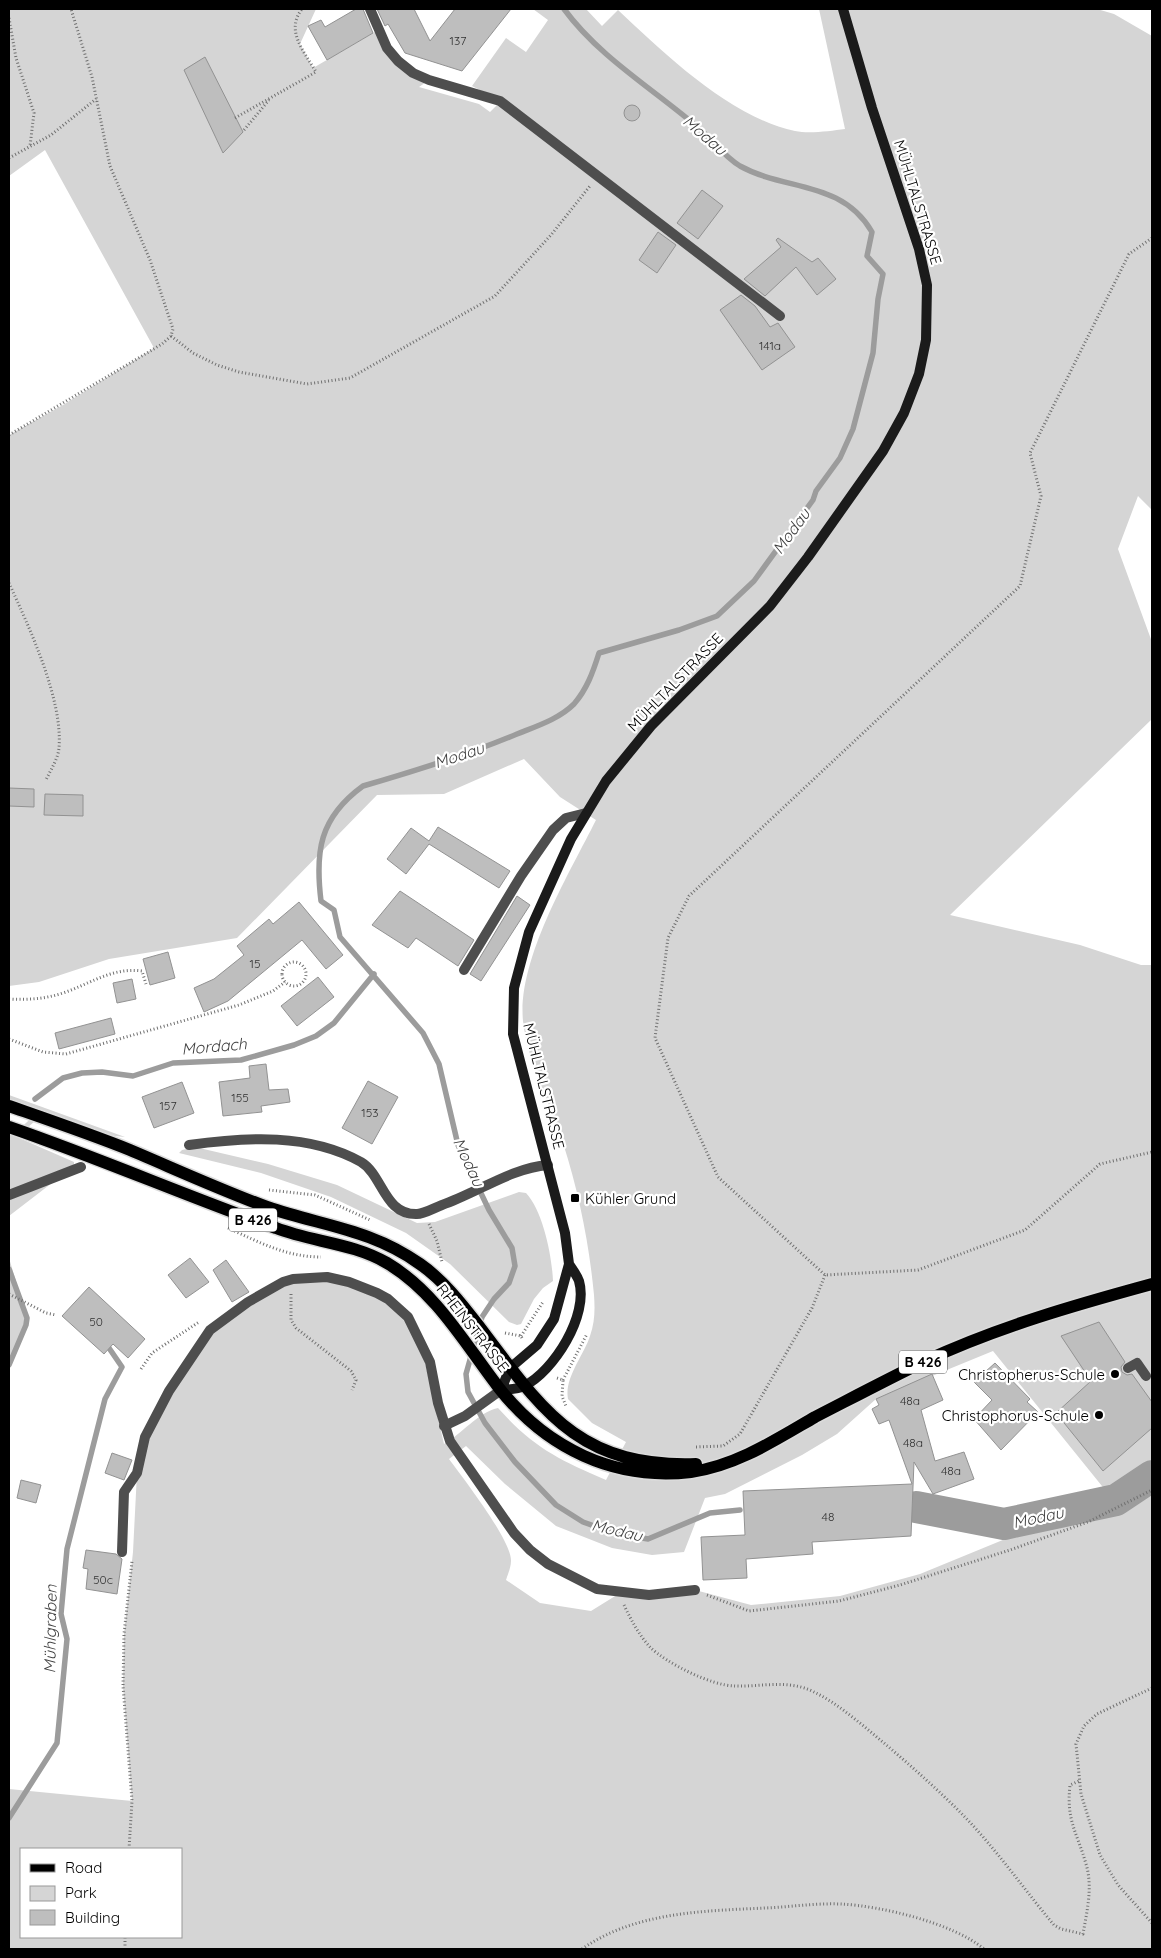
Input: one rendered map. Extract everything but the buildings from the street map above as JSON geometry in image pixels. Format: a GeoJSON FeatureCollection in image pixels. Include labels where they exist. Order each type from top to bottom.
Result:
{"type":"FeatureCollection","features":[{"type":"Feature","properties":{"kind":"main road","name":"RHEINSTRASSE"},"geometry":{"type":"LineString","coordinates":[[9,1106],[86,1134],[267,1207],[356,1231],[379,1240],[429,1271],[470,1315],[510,1368]]}},
{"type":"Feature","properties":{"kind":"main road","name":"RHEINSTRASSE"},"geometry":{"type":"LineString","coordinates":[[9,1127],[279,1230],[372,1256],[388,1264],[422,1290],[464,1340],[501,1390]]}},
{"type":"Feature","properties":{"kind":"main road","name":"B 426"},"geometry":{"type":"LineString","coordinates":[[501,1390],[523,1414],[558,1443],[607,1466],[641,1473],[670,1473],[713,1468],[754,1452],[866,1390],[974,1340],[1019,1322],[1152,1284]]}},
{"type":"Feature","properties":{"kind":"main road","name":"B 426"},"geometry":{"type":"LineString","coordinates":[[510,1368],[547,1412],[566,1429],[608,1451],[637,1459],[672,1464],[731,1460]]}},
{"type":"Feature","properties":{"kind":"street"},"geometry":{"type":"LineString","coordinates":[[370,9],[387,48],[398,62],[413,73],[429,80],[500,101],[740,283],[780,316]]}},
{"type":"Feature","properties":{"kind":"street","name":"MÜHLTALSTRASSE"},"geometry":{"type":"LineString","coordinates":[[501,1390],[510,1368],[538,1345],[554,1319],[560,1305],[564,1278],[569,1264],[565,1233],[514,1034],[514,988],[529,932],[571,839],[606,780],[652,726],[770,606],[808,557],[883,452],[904,414],[919,374],[926,340],[927,285],[919,249],[872,108],[843,9]]}},
{"type":"Feature","properties":{"kind":"street"},"geometry":{"type":"LineString","coordinates":[[464,970],[521,876],[553,830],[566,818],[586,813]]}},
{"type":"Feature","properties":{"kind":"street"},"geometry":{"type":"LineString","coordinates":[[189,1145],[256,1138],[317,1147],[363,1164],[394,1206],[407,1213],[422,1213],[530,1166],[548,1165]]}},
{"type":"Feature","properties":{"kind":"street"},"geometry":{"type":"LineString","coordinates":[[9,1195],[81,1167]]}},
{"type":"Feature","properties":{"kind":"street"},"geometry":{"type":"LineString","coordinates":[[501,1390],[524,1386],[554,1360],[574,1326],[580,1294],[578,1280],[569,1264]]}},
{"type":"Feature","properties":{"kind":"street"},"geometry":{"type":"LineString","coordinates":[[122,1552],[124,1492],[137,1474],[145,1436],[169,1391],[211,1325],[265,1292],[293,1279],[327,1277],[340,1279],[369,1289],[388,1299],[408,1317],[419,1336],[430,1362],[444,1426],[456,1449],[514,1533],[530,1550],[548,1564],[579,1582],[596,1589],[649,1595],[695,1590]]}},
{"type":"Feature","properties":{"kind":"street"},"geometry":{"type":"LineString","coordinates":[[1128,1368],[1137,1363],[1146,1376]]}},
{"type":"Feature","properties":{"kind":"street","name":"RHEINSTRASSE"},"geometry":{"type":"LineString","coordinates":[[444,1426],[465,1416],[501,1390]]}},
{"type":"Feature","properties":{"kind":"path"},"geometry":{"type":"LineString","coordinates":[[9,435],[162,344],[171,336],[173,323],[154,269],[110,166],[92,77],[70,9]]}},
{"type":"Feature","properties":{"kind":"path"},"geometry":{"type":"LineString","coordinates":[[235,118],[316,72],[295,35],[293,26],[296,16],[302,9]]}},
{"type":"Feature","properties":{"kind":"path"},"geometry":{"type":"LineString","coordinates":[[9,18],[16,58],[34,113],[30,146]]}},
{"type":"Feature","properties":{"kind":"path"},"geometry":{"type":"LineString","coordinates":[[244,130],[270,98]]}},
{"type":"Feature","properties":{"kind":"path"},"geometry":{"type":"LineString","coordinates":[[9,158],[51,135],[96,99]]}},
{"type":"Feature","properties":{"kind":"path"},"geometry":{"type":"LineString","coordinates":[[171,336],[192,353],[217,365],[239,372],[307,384],[350,378],[496,296],[551,234],[591,184],[586,168]]}},
{"type":"Feature","properties":{"kind":"path"},"geometry":{"type":"LineString","coordinates":[[1152,238],[1129,254],[1030,453],[1041,496],[1020,586],[689,896],[668,938],[655,1038],[718,1176],[825,1275],[918,1270],[936,1264],[1024,1230],[1100,1164],[1152,1152]]}},
{"type":"Feature","properties":{"kind":"path"},"geometry":{"type":"LineString","coordinates":[[9,583],[29,627],[47,676],[57,719],[59,747],[57,758],[46,780]]}},
{"type":"Feature","properties":{"kind":"path"},"geometry":{"type":"LineString","coordinates":[[288,963],[301,964],[305,969],[306,976],[303,982],[297,986],[290,986],[285,982],[282,975],[283,968],[288,963]]}},
{"type":"Feature","properties":{"kind":"path"},"geometry":{"type":"LineString","coordinates":[[9,999],[43,999],[65,993],[120,970],[142,971],[146,984]]}},
{"type":"Feature","properties":{"kind":"path"},"geometry":{"type":"LineString","coordinates":[[9,1038],[43,1052],[66,1054],[239,1004],[273,992],[285,982]]}},
{"type":"Feature","properties":{"kind":"path"},"geometry":{"type":"LineString","coordinates":[[266,1190],[314,1195],[378,1224]]}},
{"type":"Feature","properties":{"kind":"path"},"geometry":{"type":"LineString","coordinates":[[422,1213],[437,1241],[443,1266]]}},
{"type":"Feature","properties":{"kind":"path"},"geometry":{"type":"LineString","coordinates":[[693,1447],[723,1446],[740,1434],[812,1308],[825,1275]]}},
{"type":"Feature","properties":{"kind":"path"},"geometry":{"type":"LineString","coordinates":[[522,1336],[551,1287],[564,1278]]}},
{"type":"Feature","properties":{"kind":"path"},"geometry":{"type":"LineString","coordinates":[[293,1279],[291,1320],[296,1328],[350,1371],[356,1380],[352,1390]]}},
{"type":"Feature","properties":{"kind":"path"},"geometry":{"type":"LineString","coordinates":[[9,1294],[26,1304],[56,1315]]}},
{"type":"Feature","properties":{"kind":"path"},"geometry":{"type":"LineString","coordinates":[[141,1369],[152,1353],[195,1322],[201,1321],[211,1325]]}},
{"type":"Feature","properties":{"kind":"path"},"geometry":{"type":"LineString","coordinates":[[695,1590],[749,1611],[839,1601],[900,1585],[1010,1550],[1088,1522],[1152,1490]]}},
{"type":"Feature","properties":{"kind":"path"},"geometry":{"type":"LineString","coordinates":[[129,1848],[132,1801],[123,1686],[124,1634],[133,1552]]}},
{"type":"Feature","properties":{"kind":"path"},"geometry":{"type":"LineString","coordinates":[[620,1593],[630,1618],[642,1638],[658,1654],[680,1667],[722,1684],[735,1686],[782,1684],[800,1687],[812,1691],[842,1710],[901,1758],[960,1812],[1054,1925],[1061,1929],[1083,1934],[1090,1897],[1087,1865],[1068,1815],[1070,1785],[1079,1781]]}},
{"type":"Feature","properties":{"kind":"path"},"geometry":{"type":"LineString","coordinates":[[1152,1688],[1106,1708],[1084,1726],[1076,1744],[1079,1781],[1084,1808],[1100,1855],[1118,1885],[1152,1923]]}},
{"type":"Feature","properties":{"kind":"path"},"geometry":{"type":"LineString","coordinates":[[582,1949],[626,1926],[677,1914],[807,1904],[842,1904],[875,1908],[949,1929],[962,1934],[984,1949]]}},
{"type":"Feature","properties":{"kind":"green space"},"geometry":{"type":"Polygon","coordinates":[[[9,9],[316,9],[300,44],[313,68],[375,32],[386,45],[429,80],[419,87],[479,104],[490,112],[501,101],[472,86],[506,38],[526,52],[548,20],[533,9],[586,9],[602,26],[618,10],[678,64],[723,98],[747,113],[771,124],[795,131],[807,132],[845,129],[819,9],[1097,9],[1114,14],[1152,36],[1152,510],[1138,496],[1118,549],[1152,642],[1152,719],[950,915],[1080,945],[1141,965],[1152,965],[1152,1949],[9,1949],[9,1789],[132,1801],[123,1686],[124,1634],[133,1552],[137,1473],[145,1437],[205,1337],[283,1282],[327,1277],[388,1299],[419,1337],[444,1444],[483,1414],[498,1408],[535,1443],[560,1459],[606,1480],[626,1442],[592,1423],[568,1399],[569,1383],[593,1326],[594,1295],[592,1276],[583,1218],[574,1181],[558,1128],[534,1068],[523,1021],[523,997],[536,945],[559,891],[596,820],[560,797],[524,759],[444,794],[377,795],[237,938],[109,959],[39,982],[9,986],[9,435],[63,405],[154,348],[45,150],[9,176],[9,9]],[[993,1351],[876,1399],[837,1434],[802,1455],[725,1494],[705,1498],[684,1552],[652,1555],[612,1548],[556,1526],[505,1484],[466,1446],[449,1459],[486,1510],[504,1539],[511,1561],[506,1580],[540,1603],[591,1611],[620,1593],[695,1590],[751,1605],[840,1596],[920,1574],[1110,1496],[993,1351]]]}},
{"type":"Feature","properties":{"kind":"green space"},"geometry":{"type":"Polygon","coordinates":[[[9,1095],[125,1137],[106,1135],[44,1113],[17,1137],[74,1162],[74,1166],[9,1216],[9,1132],[14,1134],[39,1111],[9,1100],[9,1095]]]}},
{"type":"Feature","properties":{"kind":"green space"},"geometry":{"type":"Polygon","coordinates":[[[195,1147],[268,1164],[337,1185],[417,1223],[435,1222],[519,1192],[526,1193],[537,1211],[546,1234],[553,1281],[543,1288],[534,1299],[521,1324],[517,1325],[509,1322],[450,1264],[406,1233],[331,1197],[261,1173],[179,1153],[182,1150],[195,1147]]]}},
{"type":"Feature","properties":{"kind":"green space"},"geometry":{"type":"Polygon","coordinates":[[[9,1258],[26,1315],[26,1321],[9,1362],[9,1258]]]}},
{"type":"Feature","properties":{"kind":"waterway","name":"Modau"},"geometry":{"type":"LineString","coordinates":[[564,9],[594,43],[701,130],[724,154],[740,166],[775,180],[829,195],[845,203],[860,215],[872,232],[867,256],[883,274],[878,299],[873,353],[853,429],[840,458],[816,491],[813,500],[754,581],[717,616],[679,630],[599,653],[589,680],[579,698],[562,714],[547,722],[460,756],[363,786],[348,798],[337,811],[323,837],[319,867],[321,901],[334,910],[340,937],[423,1033],[439,1064],[458,1145],[489,1210],[512,1248],[515,1266],[509,1283],[494,1299],[482,1317],[466,1374],[468,1392],[485,1423],[515,1462],[556,1505],[583,1522],[614,1533],[648,1539],[710,1513],[740,1510]]}},
{"type":"Feature","properties":{"kind":"waterway","name":"Mordach"},"geometry":{"type":"LineString","coordinates":[[35,1099],[63,1078],[82,1073],[102,1072],[133,1076],[173,1063],[241,1060],[294,1045],[316,1036],[334,1023],[374,974]]}},
{"type":"Feature","properties":{"kind":"waterway"},"geometry":{"type":"LineString","coordinates":[[9,1269],[27,1318],[26,1325],[9,1365]]}},
{"type":"Feature","properties":{"kind":"waterway","name":"Mühlgraben"},"geometry":{"type":"LineString","coordinates":[[9,1818],[57,1743],[67,1639],[61,1614],[67,1549],[105,1399],[122,1367],[109,1348]]}},
{"type":"Feature","properties":{"kind":"waterway","name":"Modau"},"geometry":{"type":"LineString","coordinates":[[916,1507],[1004,1524],[1116,1500],[1152,1476]]}},
{"type":"Feature","properties":{"kind":"place","name":"Kühler Grund"},"geometry":{"type":"Point","coordinates":[575,1198]}},
{"type":"Feature","properties":{"kind":"place","name":"Christopherus-Schule"},"geometry":{"type":"Point","coordinates":[1115,1374]}},
{"type":"Feature","properties":{"kind":"place","name":"Christophorus-Schule"},"geometry":{"type":"Point","coordinates":[1099,1415]}}]}
